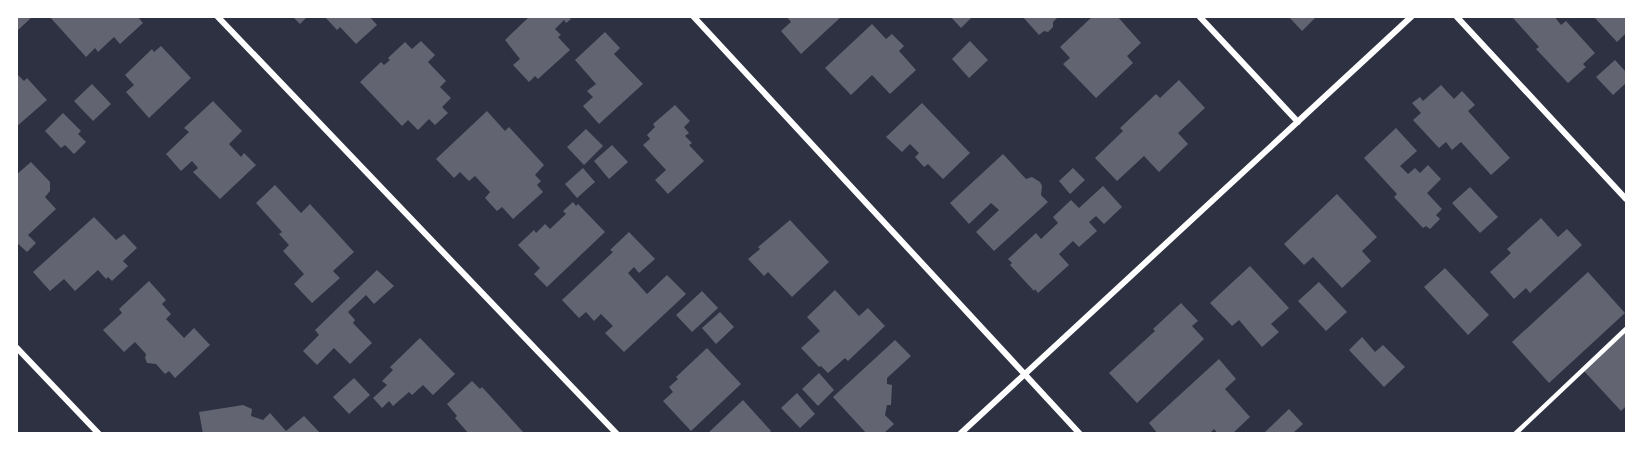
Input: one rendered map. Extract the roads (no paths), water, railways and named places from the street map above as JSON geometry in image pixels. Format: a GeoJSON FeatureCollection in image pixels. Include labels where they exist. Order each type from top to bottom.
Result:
{"type":"FeatureCollection","features":[{"type":"Feature","properties":{"kind":"street"},"geometry":{"type":"LineString","coordinates":[[217,16],[617,434]]}},
{"type":"Feature","properties":{"kind":"street"},"geometry":{"type":"LineString","coordinates":[[693,16],[1080,434]]}},
{"type":"Feature","properties":{"kind":"street"},"geometry":{"type":"LineString","coordinates":[[1199,16],[1298,122]]}},
{"type":"Feature","properties":{"kind":"street"},"geometry":{"type":"LineString","coordinates":[[960,434],[1412,16]]}},
{"type":"Feature","properties":{"kind":"street"},"geometry":{"type":"LineString","coordinates":[[1456,16],[1626,199]]}},
{"type":"Feature","properties":{"kind":"street"},"geometry":{"type":"LineString","coordinates":[[16,347],[99,434]]}},
{"type":"Feature","properties":{"kind":"lane"},"geometry":{"type":"LineString","coordinates":[[1515,434],[1626,329]]}}]}
